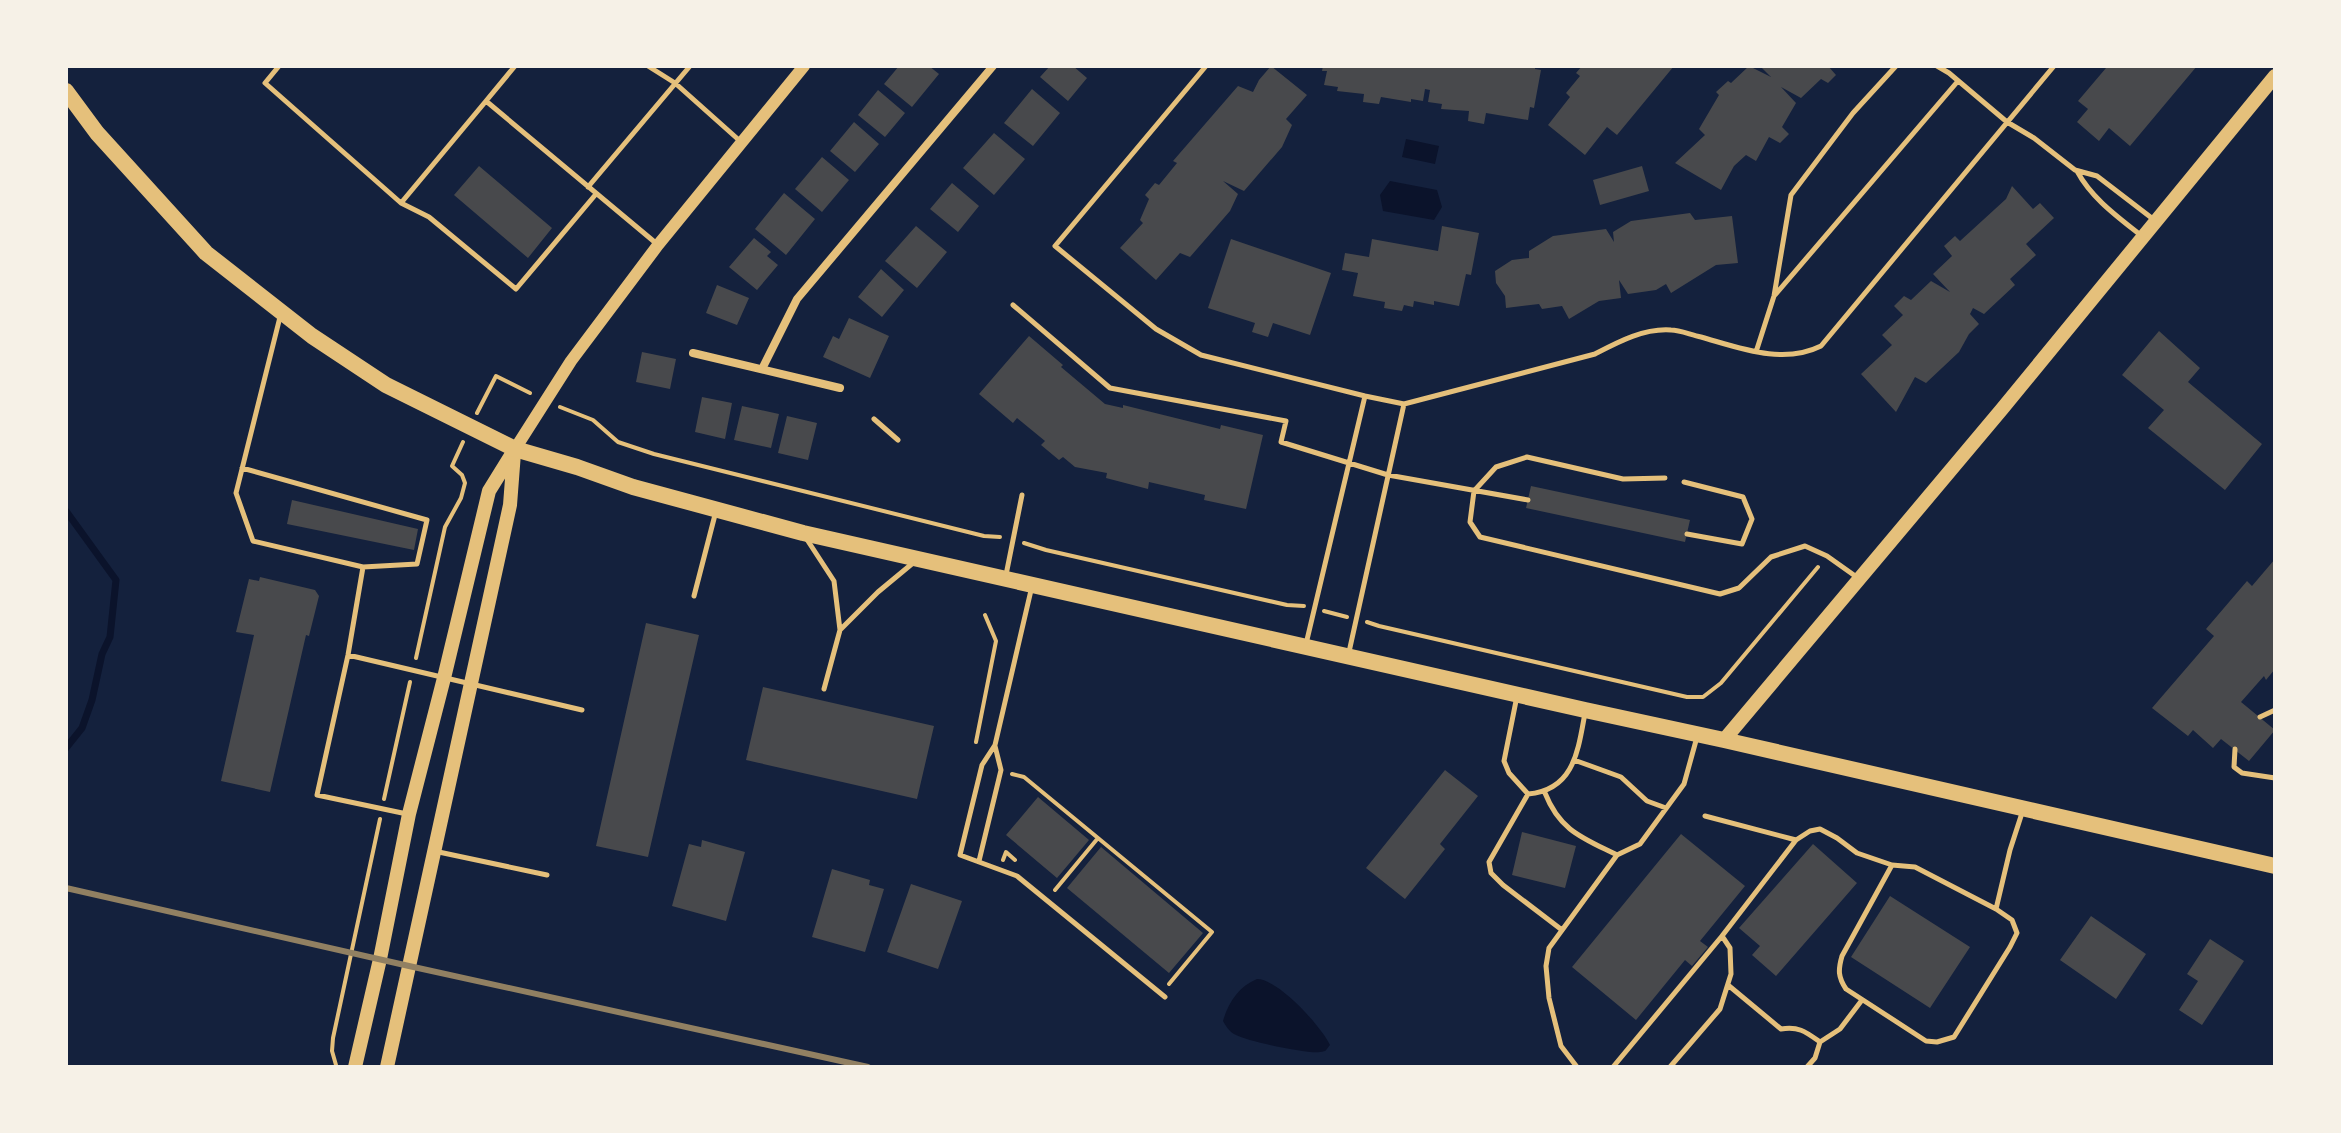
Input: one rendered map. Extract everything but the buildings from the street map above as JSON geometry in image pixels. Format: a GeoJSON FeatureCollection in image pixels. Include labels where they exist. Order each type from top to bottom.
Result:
{"type":"FeatureCollection","features":[{"type":"Feature","properties":{"kind":"main road"},"geometry":{"type":"LineString","coordinates":[[1724,740],[2275,76]]}},
{"type":"Feature","properties":{"kind":"main road"},"geometry":{"type":"LineString","coordinates":[[66,91],[97,133],[206,253],[312,336],[386,385],[515,449],[633,487],[803,533],[2275,866]]}},
{"type":"Feature","properties":{"kind":"main road"},"geometry":{"type":"LineString","coordinates":[[355,1067],[409,814],[489,491],[515,449]]}},
{"type":"Feature","properties":{"kind":"main road"},"geometry":{"type":"LineString","coordinates":[[387,1067],[510,505],[515,449]]}},
{"type":"Feature","properties":{"kind":"street"},"geometry":{"type":"LineString","coordinates":[[515,449],[571,361],[658,245],[804,66]]}},
{"type":"Feature","properties":{"kind":"street"},"geometry":{"type":"LineString","coordinates":[[762,369],[797,299],[993,66]]}},
{"type":"Feature","properties":{"kind":"street"},"geometry":{"type":"LineString","coordinates":[[693,353],[840,388]]}},
{"type":"Feature","properties":{"kind":"lane"},"geometry":{"type":"LineString","coordinates":[[279,66],[265,83],[401,203],[429,217],[516,289],[596,194]]}},
{"type":"Feature","properties":{"kind":"lane"},"geometry":{"type":"LineString","coordinates":[[401,203],[515,66]]}},
{"type":"Feature","properties":{"kind":"lane"},"geometry":{"type":"LineString","coordinates":[[648,66],[675,83],[741,142]]}},
{"type":"Feature","properties":{"kind":"lane"},"geometry":{"type":"LineString","coordinates":[[588,187],[690,66]]}},
{"type":"Feature","properties":{"kind":"lane"},"geometry":{"type":"LineString","coordinates":[[1206,66],[1055,246],[1156,329],[1201,355],[1404,404],[1595,354],[1645,332],[1671,329],[1756,352],[1790,355],[1806,353],[1821,346],[2054,66]]}},
{"type":"Feature","properties":{"kind":"lane"},"geometry":{"type":"LineString","coordinates":[[1756,352],[1774,296],[1791,195],[1853,113],[1896,66]]}},
{"type":"Feature","properties":{"kind":"lane"},"geometry":{"type":"LineString","coordinates":[[1937,66],[2007,122],[2076,170],[2097,176],[2156,221]]}},
{"type":"Feature","properties":{"kind":"lane"},"geometry":{"type":"LineString","coordinates":[[1774,296],[1958,81]]}},
{"type":"Feature","properties":{"kind":"lane"},"geometry":{"type":"LineString","coordinates":[[486,101],[658,245]]}},
{"type":"Feature","properties":{"kind":"lane"},"geometry":{"type":"LineString","coordinates":[[2076,170],[2104,205],[2143,237]]}},
{"type":"Feature","properties":{"kind":"lane"},"geometry":{"type":"LineString","coordinates":[[1013,305],[1110,388],[1286,421],[1281,442],[1388,475],[1528,500]]}},
{"type":"Feature","properties":{"kind":"lane"},"geometry":{"type":"LineString","coordinates":[[242,468],[427,520],[417,564],[363,567],[253,541],[236,493],[242,468],[281,312]]}},
{"type":"Feature","properties":{"kind":"lane"},"geometry":{"type":"LineString","coordinates":[[1305,647],[1365,396]]}},
{"type":"Feature","properties":{"kind":"lane"},"geometry":{"type":"LineString","coordinates":[[1348,657],[1404,404]]}},
{"type":"Feature","properties":{"kind":"lane"},"geometry":{"type":"LineString","coordinates":[[874,419],[898,440]]}},
{"type":"Feature","properties":{"kind":"lane"},"geometry":{"type":"LineString","coordinates":[[1665,478],[1623,479],[1527,457],[1496,467],[1474,491],[1470,522],[1480,537],[1720,594],[1739,588],[1771,557],[1805,546],[1827,556],[1858,579]]}},
{"type":"Feature","properties":{"kind":"lane"},"geometry":{"type":"LineString","coordinates":[[1684,482],[1743,497],[1752,519],[1742,544],[1687,534]]}},
{"type":"Feature","properties":{"kind":"lane"},"geometry":{"type":"LineString","coordinates":[[1005,580],[1022,495]]}},
{"type":"Feature","properties":{"kind":"lane"},"geometry":{"type":"LineString","coordinates":[[694,596],[716,511]]}},
{"type":"Feature","properties":{"kind":"lane"},"geometry":{"type":"LineString","coordinates":[[803,533],[834,581],[840,630],[824,689]]}},
{"type":"Feature","properties":{"kind":"lane"},"geometry":{"type":"LineString","coordinates":[[840,630],[917,559]]}},
{"type":"Feature","properties":{"kind":"lane"},"geometry":{"type":"LineString","coordinates":[[363,567],[348,655],[317,795],[409,814]]}},
{"type":"Feature","properties":{"kind":"lane"},"geometry":{"type":"LineString","coordinates":[[1032,585],[995,745],[982,765],[960,855],[1017,876],[1165,997]]}},
{"type":"Feature","properties":{"kind":"lane"},"geometry":{"type":"LineString","coordinates":[[348,655],[582,710]]}},
{"type":"Feature","properties":{"kind":"lane"},"geometry":{"type":"LineString","coordinates":[[1517,695],[1504,761],[1509,773],[1528,794]]}},
{"type":"Feature","properties":{"kind":"lane"},"geometry":{"type":"LineString","coordinates":[[1528,794],[1545,793],[1567,774],[1578,749],[1585,710]]}},
{"type":"Feature","properties":{"kind":"lane"},"geometry":{"type":"LineString","coordinates":[[2260,717],[2275,710]]}},
{"type":"Feature","properties":{"kind":"lane"},"geometry":{"type":"LineString","coordinates":[[1577,1067],[1561,1046],[1549,998],[1546,966],[1549,948],[1617,855],[1640,844],[1684,784],[1697,734]]}},
{"type":"Feature","properties":{"kind":"lane"},"geometry":{"type":"LineString","coordinates":[[979,861],[1001,770],[995,745]]}},
{"type":"Feature","properties":{"kind":"lane"},"geometry":{"type":"LineString","coordinates":[[2235,749],[2234,767],[2242,773],[2275,778]]}},
{"type":"Feature","properties":{"kind":"lane"},"geometry":{"type":"LineString","coordinates":[[1574,760],[1621,777],[1647,801],[1666,808]]}},
{"type":"Feature","properties":{"kind":"lane"},"geometry":{"type":"LineString","coordinates":[[1545,793],[1565,826],[1617,855]]}},
{"type":"Feature","properties":{"kind":"lane"},"geometry":{"type":"LineString","coordinates":[[1528,794],[1489,862],[1491,873],[1562,930]]}},
{"type":"Feature","properties":{"kind":"lane"},"geometry":{"type":"LineString","coordinates":[[1996,909],[2024,808]]}},
{"type":"Feature","properties":{"kind":"lane"},"geometry":{"type":"LineString","coordinates":[[1705,816],[1796,840]]}},
{"type":"Feature","properties":{"kind":"lane"},"geometry":{"type":"LineString","coordinates":[[1613,1067],[1722,936],[1796,840],[1820,829],[1857,853],[1892,865],[1915,867],[2012,920],[2017,933],[1954,1037],[1937,1042],[1926,1041],[1846,989],[1839,979],[1842,956],[1892,865]]}},
{"type":"Feature","properties":{"kind":"lane"},"geometry":{"type":"LineString","coordinates":[[434,851],[547,875]]}},
{"type":"Feature","properties":{"kind":"lane"},"geometry":{"type":"LineString","coordinates":[[1670,1067],[1720,1009],[1731,974],[1730,948],[1722,936]]}},
{"type":"Feature","properties":{"kind":"lane"},"geometry":{"type":"LineString","coordinates":[[1728,985],[1781,1029],[1802,1029],[1820,1042]]}},
{"type":"Feature","properties":{"kind":"lane"},"geometry":{"type":"LineString","coordinates":[[1807,1067],[1815,1058],[1820,1042],[1840,1029],[1862,1000]]}},
{"type":"Feature","properties":{"kind":"path"},"geometry":{"type":"LineString","coordinates":[[487,393],[496,376],[517,387]]}},
{"type":"Feature","properties":{"kind":"path"},"geometry":{"type":"LineString","coordinates":[[583,416],[593,420],[618,442],[654,454],[984,536],[1687,697],[1703,697],[1721,683],[1827,556]]}},
{"type":"Feature","properties":{"kind":"path"},"geometry":{"type":"LineString","coordinates":[[336,1067],[333,1038],[382,809],[445,527],[461,498],[465,483],[462,475],[452,466],[457,455]]}},
{"type":"Feature","properties":{"kind":"path"},"geometry":{"type":"LineString","coordinates":[[976,742],[996,641],[985,615]]}},
{"type":"Feature","properties":{"kind":"path"},"geometry":{"type":"LineString","coordinates":[[1001,770],[1024,777],[1212,932],[1167,986]]}},
{"type":"Feature","properties":{"kind":"path"},"geometry":{"type":"LineString","coordinates":[[1053,891],[1098,838]]}},
{"type":"Feature","properties":{"kind":"water"},"geometry":{"type":"Polygon","coordinates":[[[1406,139],[1439,146],[1435,164],[1402,157],[1406,139]]]}},
{"type":"Feature","properties":{"kind":"water"},"geometry":{"type":"Polygon","coordinates":[[[1390,181],[1437,190],[1442,207],[1434,220],[1383,211],[1380,195],[1390,181]]]}},
{"type":"Feature","properties":{"kind":"water"},"geometry":{"type":"Polygon","coordinates":[[[1257,979],[1276,987],[1298,1005],[1330,1045],[1326,1050],[1313,1052],[1277,1046],[1242,1038],[1230,1031],[1223,1021],[1228,1008],[1240,991],[1257,979]]]}},
{"type":"Feature","properties":{"kind":"waterway"},"geometry":{"type":"LineString","coordinates":[[66,511],[116,580],[110,637],[102,654],[92,700],[82,728],[66,748]]}},
{"type":"Feature","properties":{"kind":"railway"},"geometry":{"type":"LineString","coordinates":[[66,888],[868,1067]]}}]}
